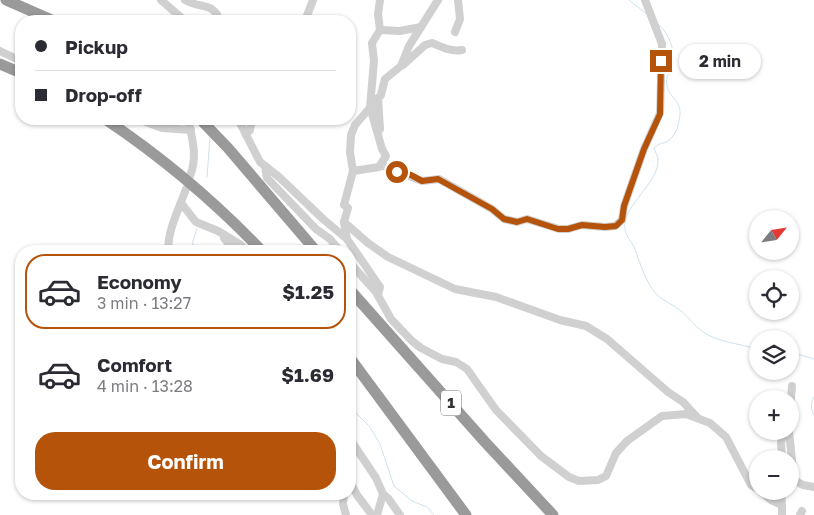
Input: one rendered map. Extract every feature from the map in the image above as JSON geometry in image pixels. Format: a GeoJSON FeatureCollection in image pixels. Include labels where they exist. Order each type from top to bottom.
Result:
{"type":"FeatureCollection","features":[{"type":"Feature","properties":{"kind":"highway"},"geometry":{"type":"LineString","coordinates":[[6,0],[40,15]]}},
{"type":"Feature","properties":{"kind":"highway"},"geometry":{"type":"LineString","coordinates":[[0,64],[15,70]]}},
{"type":"Feature","properties":{"kind":"highway"},"geometry":{"type":"LineString","coordinates":[[114,125],[172,168],[217,207],[256,245]]}},
{"type":"Feature","properties":{"kind":"highway"},"geometry":{"type":"LineString","coordinates":[[206,125],[228,148],[311,245]]}},
{"type":"Feature","properties":{"kind":"highway","name":"1"},"geometry":{"type":"LineString","coordinates":[[356,297],[553,515]]}},
{"type":"Feature","properties":{"kind":"highway"},"geometry":{"type":"LineString","coordinates":[[356,366],[466,515]]}},
{"type":"Feature","properties":{"kind":"street"},"geometry":{"type":"LineString","coordinates":[[161,0],[178,15]]}},
{"type":"Feature","properties":{"kind":"street"},"geometry":{"type":"LineString","coordinates":[[185,0],[191,4],[203,4],[218,15]]}},
{"type":"Feature","properties":{"kind":"street"},"geometry":{"type":"LineString","coordinates":[[307,15],[313,0]]}},
{"type":"Feature","properties":{"kind":"street"},"geometry":{"type":"LineString","coordinates":[[353,171],[379,167],[386,156],[370,107],[374,61],[372,43],[380,30],[378,14],[380,0]]}},
{"type":"Feature","properties":{"kind":"street"},"geometry":{"type":"LineString","coordinates":[[401,66],[410,46],[438,0]]}},
{"type":"Feature","properties":{"kind":"street"},"geometry":{"type":"LineString","coordinates":[[455,32],[460,19],[458,0]]}},
{"type":"Feature","properties":{"kind":"street"},"geometry":{"type":"LineString","coordinates":[[381,165],[422,181],[438,179],[492,209],[504,219],[517,222],[527,219],[558,229],[568,229],[582,225],[616,226],[622,220],[624,206],[644,149],[660,114],[662,44],[645,0]]}},
{"type":"Feature","properties":{"kind":"street"},"geometry":{"type":"LineString","coordinates":[[380,30],[400,32],[421,27]]}},
{"type":"Feature","properties":{"kind":"street"},"geometry":{"type":"LineString","coordinates":[[356,124],[378,98],[386,79],[425,45],[432,43],[446,49],[462,50]]}},
{"type":"Feature","properties":{"kind":"street"},"geometry":{"type":"LineString","coordinates":[[442,57],[446,49]]}},
{"type":"Feature","properties":{"kind":"street"},"geometry":{"type":"LineString","coordinates":[[0,51],[15,58]]}},
{"type":"Feature","properties":{"kind":"street"},"geometry":{"type":"LineString","coordinates":[[378,98],[379,137]]}},
{"type":"Feature","properties":{"kind":"street"},"geometry":{"type":"LineString","coordinates":[[154,125],[162,128],[191,130]]}},
{"type":"Feature","properties":{"kind":"street"},"geometry":{"type":"LineString","coordinates":[[190,125],[194,148],[193,166],[190,176]]}},
{"type":"Feature","properties":{"kind":"street"},"geometry":{"type":"LineString","coordinates":[[241,125],[260,162],[279,177],[347,239],[351,245]]}},
{"type":"Feature","properties":{"kind":"street"},"geometry":{"type":"LineString","coordinates":[[246,135],[251,125]]}},
{"type":"Feature","properties":{"kind":"street"},"geometry":{"type":"LineString","coordinates":[[347,239],[344,222],[348,208],[344,205],[353,171],[350,152],[351,135],[355,125]]}},
{"type":"Feature","properties":{"kind":"street"},"geometry":{"type":"LineString","coordinates":[[265,166],[268,178],[316,229],[335,245]]}},
{"type":"Feature","properties":{"kind":"street"},"geometry":{"type":"LineString","coordinates":[[168,245],[175,215],[186,189]]}},
{"type":"Feature","properties":{"kind":"street"},"geometry":{"type":"LineString","coordinates":[[181,204],[196,222],[218,231],[241,245]]}},
{"type":"Feature","properties":{"kind":"street"},"geometry":{"type":"LineString","coordinates":[[344,222],[388,257],[455,289],[496,296],[560,320],[586,326],[607,339],[668,392],[683,402],[698,418]]}},
{"type":"Feature","properties":{"kind":"street"},"geometry":{"type":"LineString","coordinates":[[218,231],[229,245]]}},
{"type":"Feature","properties":{"kind":"street"},"geometry":{"type":"LineString","coordinates":[[356,252],[380,287],[378,295]]}},
{"type":"Feature","properties":{"kind":"street"},"geometry":{"type":"LineString","coordinates":[[356,270],[378,295],[390,319],[412,341],[442,359],[456,362],[466,369],[496,410],[541,456],[563,473],[579,481],[598,480],[606,476],[616,453],[622,446],[662,416],[680,414],[710,423],[726,438],[749,481]]}},
{"type":"Feature","properties":{"kind":"street"},"geometry":{"type":"LineString","coordinates":[[792,386],[792,390]]}},
{"type":"Feature","properties":{"kind":"street"},"geometry":{"type":"LineString","coordinates":[[789,440],[794,480],[803,485],[814,487]]}},
{"type":"Feature","properties":{"kind":"street"},"geometry":{"type":"LineString","coordinates":[[356,448],[376,478],[383,494],[400,515]]}},
{"type":"Feature","properties":{"kind":"street"},"geometry":{"type":"LineString","coordinates":[[356,491],[372,515]]}},
{"type":"Feature","properties":{"kind":"street"},"geometry":{"type":"LineString","coordinates":[[377,515],[383,494]]}},
{"type":"Feature","properties":{"kind":"street"},"geometry":{"type":"LineString","coordinates":[[343,500],[346,515]]}},
{"type":"Feature","properties":{"kind":"street"},"geometry":{"type":"LineString","coordinates":[[771,500],[782,505]]}},
{"type":"Feature","properties":{"kind":"street"},"geometry":{"type":"LineString","coordinates":[[782,500],[782,515]]}},
{"type":"Feature","properties":{"kind":"waterway"},"geometry":{"type":"LineString","coordinates":[[629,0],[648,15]]}},
{"type":"Feature","properties":{"kind":"waterway"},"geometry":{"type":"LineString","coordinates":[[657,23],[665,31],[672,47],[673,58],[667,83],[669,91],[680,109],[679,121],[672,137],[654,148],[658,159],[657,167],[649,183],[632,206],[625,222],[625,230],[635,249],[646,278],[656,294],[681,311],[700,330],[722,340],[749,347]]}},
{"type":"Feature","properties":{"kind":"waterway"},"geometry":{"type":"LineString","coordinates":[[207,177],[210,137]]}},
{"type":"Feature","properties":{"kind":"waterway"},"geometry":{"type":"LineString","coordinates":[[193,245],[197,229]]}},
{"type":"Feature","properties":{"kind":"waterway"},"geometry":{"type":"LineString","coordinates":[[799,355],[814,359]]}},
{"type":"Feature","properties":{"kind":"waterway"},"geometry":{"type":"LineString","coordinates":[[814,397],[811,406],[814,415]]}},
{"type":"Feature","properties":{"kind":"waterway"},"geometry":{"type":"LineString","coordinates":[[356,413],[370,427],[380,444],[394,486],[412,501],[427,507],[434,515]]}},
{"type":"Feature","properties":{"kind":"route"},"geometry":{"type":"LineString","coordinates":[[397,172],[411,175],[422,181],[438,179],[492,209],[504,219],[517,222],[527,219],[558,229],[568,229],[582,225],[616,226],[622,220],[624,206],[644,149],[660,114],[661,61]]}}]}
